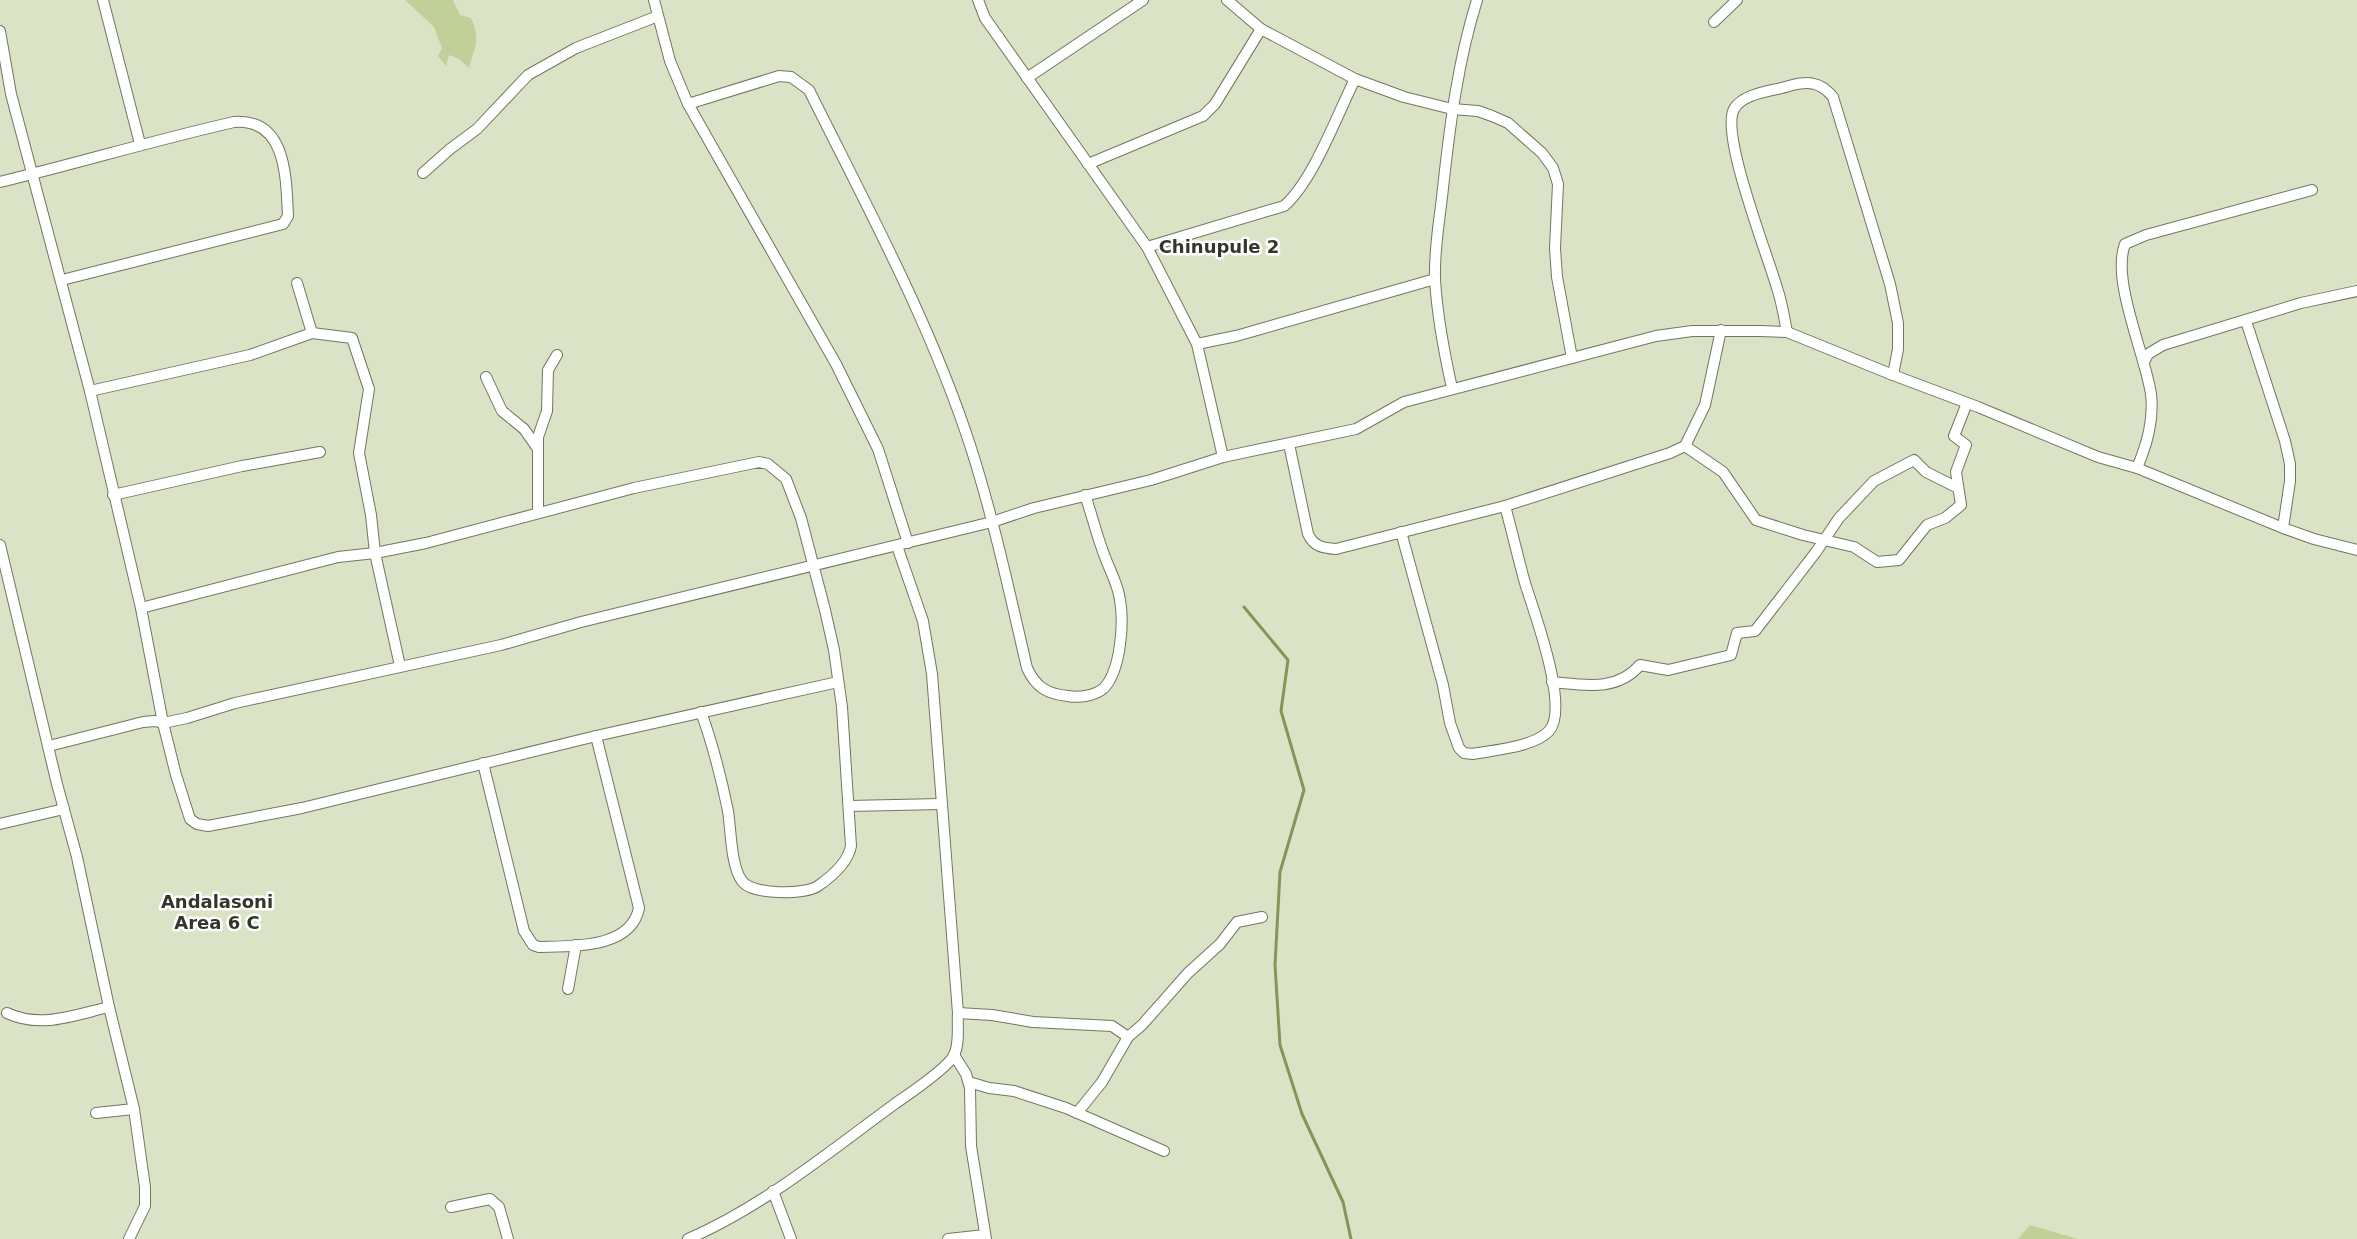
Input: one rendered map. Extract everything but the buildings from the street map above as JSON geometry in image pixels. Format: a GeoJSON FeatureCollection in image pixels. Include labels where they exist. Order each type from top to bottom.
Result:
{"type":"FeatureCollection","features":[{"type":"Feature","properties":{"kind":"street"},"geometry":{"type":"LineString","coordinates":[[103,0],[140,144]]}},
{"type":"Feature","properties":{"kind":"street"},"geometry":{"type":"LineString","coordinates":[[654,0],[670,61],[688,104],[836,364],[878,449],[923,621],[932,674],[941,804],[950,886],[958,1013],[957,1044],[954,1055],[949,1062],[910,1093],[750,1207],[688,1239]]}},
{"type":"Feature","properties":{"kind":"street"},"geometry":{"type":"LineString","coordinates":[[978,0],[985,18],[1147,247],[1198,344],[1223,457]]}},
{"type":"Feature","properties":{"kind":"street"},"geometry":{"type":"LineString","coordinates":[[1027,78],[1143,0]]}},
{"type":"Feature","properties":{"kind":"street"},"geometry":{"type":"LineString","coordinates":[[1228,0],[1261,29],[1356,79],[1404,96],[1452,109],[1478,110],[1508,124],[1542,153],[1553,168],[1558,184],[1555,248],[1557,277],[1572,358]]}},
{"type":"Feature","properties":{"kind":"street"},"geometry":{"type":"LineString","coordinates":[[1452,388],[1444,354],[1435,279],[1435,239],[1452,109],[1468,29],[1477,0]]}},
{"type":"Feature","properties":{"kind":"street"},"geometry":{"type":"LineString","coordinates":[[1714,22],[1737,0]]}},
{"type":"Feature","properties":{"kind":"street"},"geometry":{"type":"LineString","coordinates":[[423,173],[450,149],[477,129],[528,75],[576,48],[658,16]]}},
{"type":"Feature","properties":{"kind":"street"},"geometry":{"type":"LineString","coordinates":[[1088,164],[1203,116],[1214,104],[1261,29]]}},
{"type":"Feature","properties":{"kind":"street"},"geometry":{"type":"LineString","coordinates":[[0,30],[11,94],[90,391],[141,608],[163,723],[186,811],[190,819],[197,824],[208,826],[302,808],[596,736],[838,682]]}},
{"type":"Feature","properties":{"kind":"street"},"geometry":{"type":"LineString","coordinates":[[688,104],[779,76],[792,77],[809,90],[930,338],[971,448],[992,522],[1027,668],[1032,680],[1051,694],[1076,697],[1095,693],[1105,687],[1113,671],[1121,638],[1122,619],[1117,585],[1104,556],[1085,495]]}},
{"type":"Feature","properties":{"kind":"street"},"geometry":{"type":"LineString","coordinates":[[1147,247],[1284,206],[1296,195],[1310,172],[1356,79]]}},
{"type":"Feature","properties":{"kind":"street"},"geometry":{"type":"LineString","coordinates":[[1787,332],[1778,289],[1738,164],[1730,117],[1735,107],[1747,98],[1801,83],[1812,83],[1819,84],[1833,97],[1890,284],[1898,323],[1898,349],[1893,375]]}},
{"type":"Feature","properties":{"kind":"street"},"geometry":{"type":"LineString","coordinates":[[0,182],[100,157],[140,144],[234,122],[249,122],[264,128],[278,145],[284,170],[288,216],[283,224],[275,228],[62,280]]}},
{"type":"Feature","properties":{"kind":"street"},"geometry":{"type":"LineString","coordinates":[[2137,468],[2146,444],[2151,416],[2150,394],[2144,362],[2127,301],[2122,264],[2125,244],[2156,233],[2312,190]]}},
{"type":"Feature","properties":{"kind":"street"},"geometry":{"type":"LineString","coordinates":[[1198,344],[1236,336],[1435,279]]}},
{"type":"Feature","properties":{"kind":"street"},"geometry":{"type":"LineString","coordinates":[[298,283],[312,333]]}},
{"type":"Feature","properties":{"kind":"street"},"geometry":{"type":"LineString","coordinates":[[2144,362],[2148,354],[2163,345],[2246,322],[2301,304],[2357,292]]}},
{"type":"Feature","properties":{"kind":"street"},"geometry":{"type":"LineString","coordinates":[[2246,322],[2285,441],[2290,464],[2290,481],[2283,528]]}},
{"type":"Feature","properties":{"kind":"street"},"geometry":{"type":"LineString","coordinates":[[1289,444],[1312,542],[1318,547],[1336,549],[1505,506],[1670,453],[1684,446],[1704,405],[1721,330]]}},
{"type":"Feature","properties":{"kind":"street"},"geometry":{"type":"LineString","coordinates":[[49,746],[143,722],[155,721],[163,723],[235,703],[501,645],[581,622],[992,522],[1034,508],[1151,480],[1223,457],[1356,429],[1398,405],[1452,388],[1485,382],[1656,336],[1692,331],[1787,332],[2098,457],[2137,468],[2283,528],[2314,539],[2357,550]]}},
{"type":"Feature","properties":{"kind":"street"},"geometry":{"type":"LineString","coordinates":[[90,391],[250,355],[312,333],[352,338],[370,389],[359,453],[371,515],[375,553],[400,666]]}},
{"type":"Feature","properties":{"kind":"street"},"geometry":{"type":"LineString","coordinates":[[538,512],[538,437],[547,411],[548,370],[557,355]]}},
{"type":"Feature","properties":{"kind":"street"},"geometry":{"type":"LineString","coordinates":[[486,377],[502,411],[524,429],[538,449]]}},
{"type":"Feature","properties":{"kind":"street"},"geometry":{"type":"LineString","coordinates":[[1684,446],[1722,472],[1756,520],[1854,547],[1877,562],[1899,560],[1927,525],[1944,518],[1961,505],[1956,472],[1966,445],[1954,436],[1967,403]]}},
{"type":"Feature","properties":{"kind":"street"},"geometry":{"type":"LineString","coordinates":[[113,494],[242,466],[320,452]]}},
{"type":"Feature","properties":{"kind":"street"},"geometry":{"type":"LineString","coordinates":[[1552,682],[1586,685],[1609,684],[1631,676],[1640,665],[1668,670],[1731,655],[1737,633],[1755,631],[1839,518],[1874,481],[1914,460],[1926,472],[1958,488]]}},
{"type":"Feature","properties":{"kind":"street"},"geometry":{"type":"LineString","coordinates":[[141,608],[338,557],[375,553],[426,543],[634,488],[759,462],[768,464],[786,479],[801,518],[834,650],[842,707],[849,806],[850,853],[847,859],[820,884],[805,890],[763,892],[746,886],[738,876],[720,775],[713,745],[701,712]]}},
{"type":"Feature","properties":{"kind":"street"},"geometry":{"type":"LineString","coordinates":[[1402,532],[1443,685],[1450,723],[1459,748],[1464,753],[1473,754],[1508,747],[1542,737],[1550,730],[1555,719],[1552,682],[1539,623],[1526,584],[1505,506]]}},
{"type":"Feature","properties":{"kind":"street"},"geometry":{"type":"LineString","coordinates":[[0,545],[77,857],[109,1007],[134,1109],[145,1200],[144,1210],[129,1239]]}},
{"type":"Feature","properties":{"kind":"street"},"geometry":{"type":"LineString","coordinates":[[483,763],[518,909],[528,940],[533,945],[539,947],[592,944],[619,935],[630,927],[637,918],[639,908],[596,736]]}},
{"type":"Feature","properties":{"kind":"street"},"geometry":{"type":"LineString","coordinates":[[849,806],[941,804]]}},
{"type":"Feature","properties":{"kind":"street"},"geometry":{"type":"LineString","coordinates":[[0,824],[64,809]]}},
{"type":"Feature","properties":{"kind":"street"},"geometry":{"type":"LineString","coordinates":[[1077,1113],[1102,1082],[1128,1037],[1142,1026],[1188,973],[1220,944],[1237,922],[1262,917]]}},
{"type":"Feature","properties":{"kind":"street"},"geometry":{"type":"LineString","coordinates":[[568,989],[576,945]]}},
{"type":"Feature","properties":{"kind":"street"},"geometry":{"type":"LineString","coordinates":[[7,1013],[19,1019],[49,1021],[109,1007]]}},
{"type":"Feature","properties":{"kind":"street"},"geometry":{"type":"LineString","coordinates":[[958,1013],[992,1015],[1033,1022],[1112,1026],[1128,1037]]}},
{"type":"Feature","properties":{"kind":"street"},"geometry":{"type":"LineString","coordinates":[[948,1239],[986,1237],[971,1146],[969,1082],[954,1055]]}},
{"type":"Feature","properties":{"kind":"street"},"geometry":{"type":"LineString","coordinates":[[969,1082],[989,1088],[1014,1091],[1077,1113],[1164,1151]]}},
{"type":"Feature","properties":{"kind":"street"},"geometry":{"type":"LineString","coordinates":[[96,1113],[134,1109]]}},
{"type":"Feature","properties":{"kind":"street"},"geometry":{"type":"LineString","coordinates":[[773,1190],[791,1239]]}},
{"type":"Feature","properties":{"kind":"street"},"geometry":{"type":"LineString","coordinates":[[451,1207],[490,1199],[499,1207],[508,1239]]}},
{"type":"Feature","properties":{"kind":"green space"},"geometry":{"type":"Polygon","coordinates":[[[405,0],[453,0],[460,15],[471,18],[476,38],[469,68],[459,59],[449,55],[446,66],[438,56],[442,48],[434,27],[405,0]]]}},
{"type":"Feature","properties":{"kind":"green space"},"geometry":{"type":"Polygon","coordinates":[[[2030,1225],[2078,1239],[2018,1239],[2030,1225]]]}},
{"type":"Feature","properties":{"kind":"waterway"},"geometry":{"type":"LineString","coordinates":[[1244,607],[1288,660],[1281,711],[1304,790],[1280,872],[1275,965],[1280,1045],[1302,1114],[1343,1202],[1351,1239]]}},
{"type":"Feature","properties":{"kind":"district","name":"Chinupule 2"},"geometry":{"type":"Point","coordinates":[1219,247]}},
{"type":"Feature","properties":{"kind":"district","name":"Andalasoni Area 6 C"},"geometry":{"type":"Point","coordinates":[217,912]}}]}
